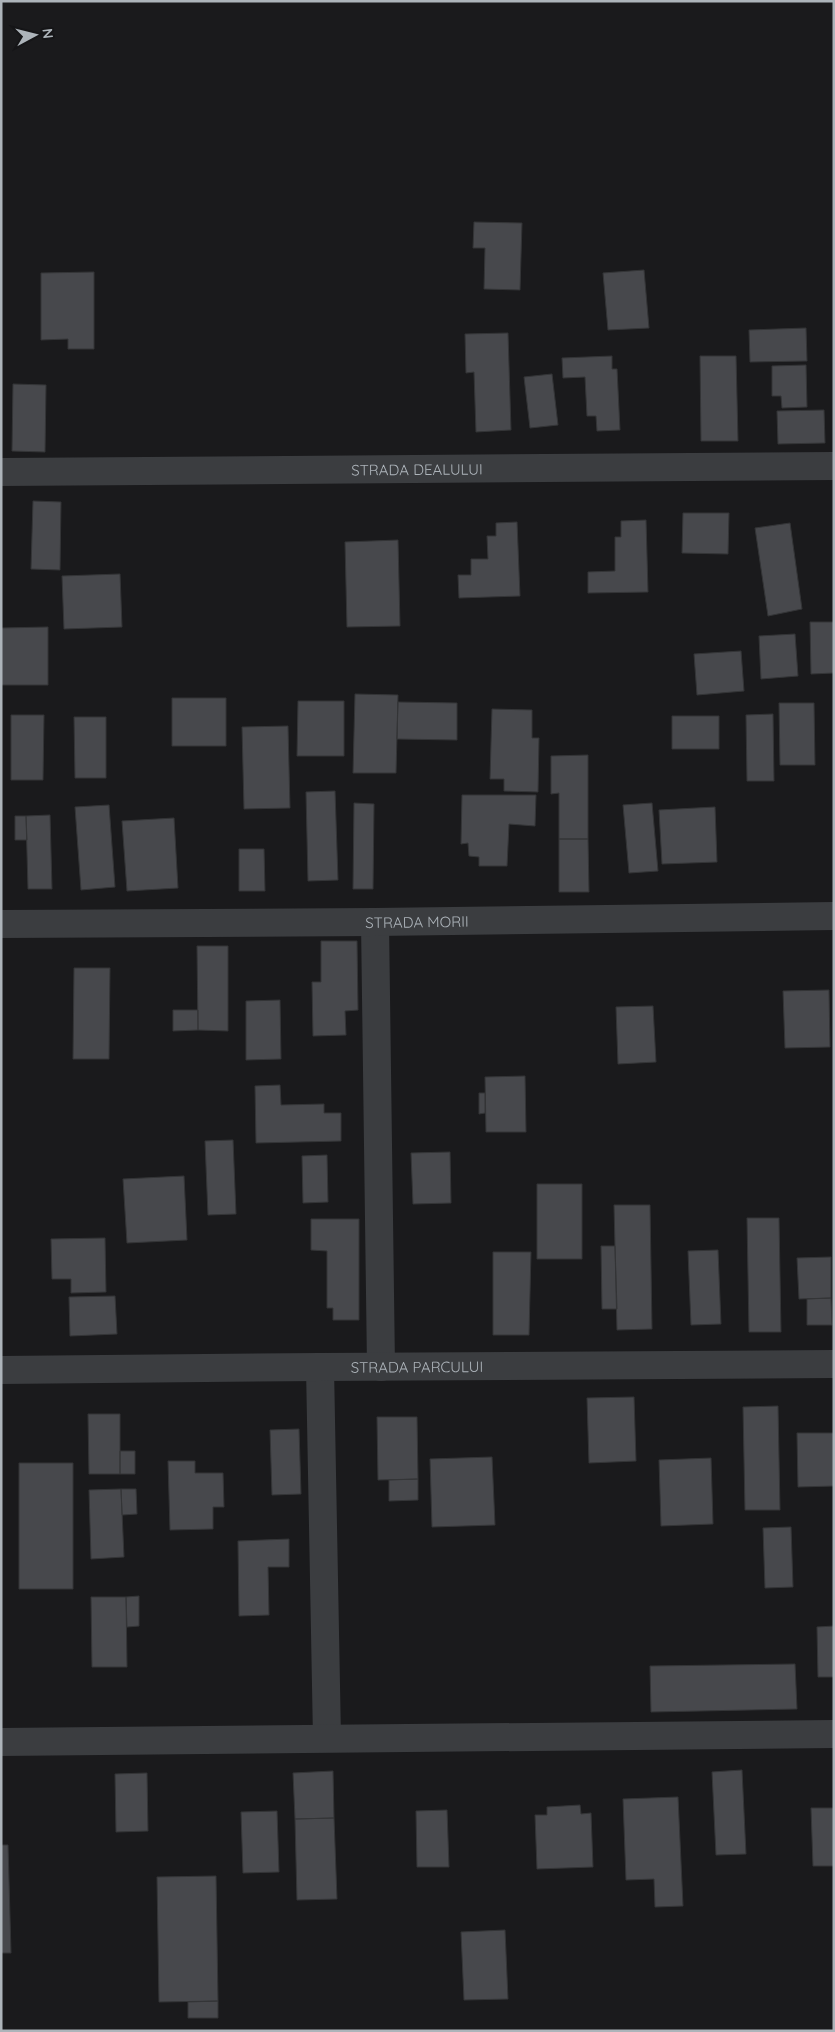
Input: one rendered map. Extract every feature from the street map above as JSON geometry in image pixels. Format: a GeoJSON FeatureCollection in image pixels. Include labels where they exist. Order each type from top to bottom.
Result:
{"type":"FeatureCollection","features":[{"type":"Feature","properties":{"kind":"street","name":"STRADA DEALULUI"},"geometry":{"type":"LineString","coordinates":[[1,472],[834,466]]}},
{"type":"Feature","properties":{"kind":"street","name":"STRADA MORII"},"geometry":{"type":"LineString","coordinates":[[1,924],[375,922],[834,916]]}},
{"type":"Feature","properties":{"kind":"street"},"geometry":{"type":"LineString","coordinates":[[375,922],[381,1367]]}},
{"type":"Feature","properties":{"kind":"street","name":"STRADA PARCULUI"},"geometry":{"type":"LineString","coordinates":[[1,1370],[834,1364]]}},
{"type":"Feature","properties":{"kind":"street"},"geometry":{"type":"LineString","coordinates":[[320,1367],[327,1738]]}},
{"type":"Feature","properties":{"kind":"street"},"geometry":{"type":"LineString","coordinates":[[1,1742],[834,1734]]}},
{"type":"Feature","properties":{"kind":"building"},"geometry":{"type":"Polygon","coordinates":[[[474,222],[522,223],[520,290],[484,289],[485,248],[473,248],[474,222]]]}},
{"type":"Feature","properties":{"kind":"building"},"geometry":{"type":"Polygon","coordinates":[[[644,270],[649,328],[608,330],[603,273],[644,270]]]}},
{"type":"Feature","properties":{"kind":"building"},"geometry":{"type":"Polygon","coordinates":[[[94,272],[94,349],[68,349],[68,339],[41,340],[41,273],[94,272]]]}},
{"type":"Feature","properties":{"kind":"building"},"geometry":{"type":"Polygon","coordinates":[[[806,328],[807,361],[750,362],[749,330],[806,328]]]}},
{"type":"Feature","properties":{"kind":"building"},"geometry":{"type":"Polygon","coordinates":[[[508,333],[511,430],[476,432],[474,372],[466,373],[465,334],[508,333]]]}},
{"type":"Feature","properties":{"kind":"building"},"geometry":{"type":"Polygon","coordinates":[[[612,356],[612,369],[617,369],[620,430],[597,431],[596,416],[587,416],[585,377],[563,378],[562,358],[612,356]]]}},
{"type":"Feature","properties":{"kind":"building"},"geometry":{"type":"Polygon","coordinates":[[[700,356],[736,356],[738,441],[701,441],[700,356]]]}},
{"type":"Feature","properties":{"kind":"building"},"geometry":{"type":"Polygon","coordinates":[[[806,365],[807,407],[782,408],[781,396],[772,396],[772,366],[806,365]]]}},
{"type":"Feature","properties":{"kind":"building"},"geometry":{"type":"Polygon","coordinates":[[[552,374],[558,425],[530,428],[524,377],[552,374]]]}},
{"type":"Feature","properties":{"kind":"building"},"geometry":{"type":"Polygon","coordinates":[[[13,384],[46,385],[45,452],[12,451],[13,384]]]}},
{"type":"Feature","properties":{"kind":"building"},"geometry":{"type":"Polygon","coordinates":[[[824,410],[825,443],[778,444],[777,411],[824,410]]]}},
{"type":"Feature","properties":{"kind":"building"},"geometry":{"type":"Polygon","coordinates":[[[33,501],[61,502],[60,570],[31,569],[33,501]]]}},
{"type":"Feature","properties":{"kind":"building"},"geometry":{"type":"Polygon","coordinates":[[[683,513],[729,513],[728,554],[682,553],[683,513]]]}},
{"type":"Feature","properties":{"kind":"building"},"geometry":{"type":"Polygon","coordinates":[[[646,520],[648,592],[588,593],[588,572],[615,571],[615,537],[621,537],[621,521],[646,520]]]}},
{"type":"Feature","properties":{"kind":"building"},"geometry":{"type":"Polygon","coordinates":[[[517,522],[520,596],[459,598],[458,575],[471,575],[471,559],[488,559],[487,536],[496,536],[496,523],[517,522]]]}},
{"type":"Feature","properties":{"kind":"building"},"geometry":{"type":"Polygon","coordinates":[[[790,523],[802,609],[768,616],[755,528],[790,523]]]}},
{"type":"Feature","properties":{"kind":"building"},"geometry":{"type":"Polygon","coordinates":[[[398,540],[400,626],[347,627],[345,542],[398,540]]]}},
{"type":"Feature","properties":{"kind":"building"},"geometry":{"type":"Polygon","coordinates":[[[120,574],[122,627],[64,629],[62,576],[120,574]]]}},
{"type":"Feature","properties":{"kind":"building"},"geometry":{"type":"Polygon","coordinates":[[[810,622],[834,622],[834,673],[811,674],[810,622]]]}},
{"type":"Feature","properties":{"kind":"building"},"geometry":{"type":"Polygon","coordinates":[[[48,627],[48,685],[1,685],[1,628],[48,627]]]}},
{"type":"Feature","properties":{"kind":"building"},"geometry":{"type":"Polygon","coordinates":[[[795,634],[798,676],[761,679],[759,636],[795,634]]]}},
{"type":"Feature","properties":{"kind":"building"},"geometry":{"type":"Polygon","coordinates":[[[741,651],[744,691],[697,695],[694,654],[741,651]]]}},
{"type":"Feature","properties":{"kind":"building"},"geometry":{"type":"Polygon","coordinates":[[[355,694],[398,695],[396,773],[353,773],[355,694]]]}},
{"type":"Feature","properties":{"kind":"building"},"geometry":{"type":"Polygon","coordinates":[[[172,698],[226,698],[226,746],[172,746],[172,698]]]}},
{"type":"Feature","properties":{"kind":"building"},"geometry":{"type":"Polygon","coordinates":[[[298,701],[344,701],[344,756],[297,756],[298,701]]]}},
{"type":"Feature","properties":{"kind":"building"},"geometry":{"type":"Polygon","coordinates":[[[398,702],[457,703],[457,740],[397,739],[398,702]]]}},
{"type":"Feature","properties":{"kind":"building"},"geometry":{"type":"Polygon","coordinates":[[[779,703],[814,703],[815,765],[780,765],[779,703]]]}},
{"type":"Feature","properties":{"kind":"building"},"geometry":{"type":"Polygon","coordinates":[[[492,709],[532,710],[532,738],[539,738],[538,792],[504,791],[504,779],[490,779],[492,709]]]}},
{"type":"Feature","properties":{"kind":"building"},"geometry":{"type":"Polygon","coordinates":[[[773,714],[774,781],[747,781],[746,715],[773,714]]]}},
{"type":"Feature","properties":{"kind":"building"},"geometry":{"type":"Polygon","coordinates":[[[11,715],[44,715],[43,780],[11,780],[11,715]]]}},
{"type":"Feature","properties":{"kind":"building"},"geometry":{"type":"Polygon","coordinates":[[[672,716],[719,716],[719,749],[672,749],[672,716]]]}},
{"type":"Feature","properties":{"kind":"building"},"geometry":{"type":"Polygon","coordinates":[[[74,717],[106,717],[106,778],[75,778],[74,717]]]}},
{"type":"Feature","properties":{"kind":"building"},"geometry":{"type":"Polygon","coordinates":[[[288,726],[290,808],[244,809],[242,727],[288,726]]]}},
{"type":"Feature","properties":{"kind":"building"},"geometry":{"type":"Polygon","coordinates":[[[588,755],[588,839],[559,839],[559,793],[551,794],[551,756],[588,755]]]}},
{"type":"Feature","properties":{"kind":"building"},"geometry":{"type":"Polygon","coordinates":[[[335,791],[338,880],[308,881],[306,792],[335,791]]]}},
{"type":"Feature","properties":{"kind":"building"},"geometry":{"type":"Polygon","coordinates":[[[462,795],[536,795],[535,826],[509,824],[507,866],[479,866],[479,857],[469,856],[468,843],[461,844],[462,795]]]}},
{"type":"Feature","properties":{"kind":"building"},"geometry":{"type":"Polygon","coordinates":[[[354,803],[374,804],[373,889],[353,889],[354,803]]]}},
{"type":"Feature","properties":{"kind":"building"},"geometry":{"type":"Polygon","coordinates":[[[652,803],[658,871],[629,873],[623,805],[652,803]]]}},
{"type":"Feature","properties":{"kind":"building"},"geometry":{"type":"Polygon","coordinates":[[[109,805],[115,887],[81,890],[75,807],[109,805]]]}},
{"type":"Feature","properties":{"kind":"building"},"geometry":{"type":"Polygon","coordinates":[[[715,807],[717,862],[662,864],[659,810],[715,807]]]}},
{"type":"Feature","properties":{"kind":"building"},"geometry":{"type":"Polygon","coordinates":[[[50,815],[52,889],[28,889],[26,816],[50,815]]]}},
{"type":"Feature","properties":{"kind":"building"},"geometry":{"type":"Polygon","coordinates":[[[15,816],[26,816],[27,840],[15,840],[15,816]]]}},
{"type":"Feature","properties":{"kind":"building"},"geometry":{"type":"Polygon","coordinates":[[[174,818],[178,888],[127,891],[122,821],[174,818]]]}},
{"type":"Feature","properties":{"kind":"building"},"geometry":{"type":"Polygon","coordinates":[[[559,839],[588,839],[589,892],[559,892],[559,839]]]}},
{"type":"Feature","properties":{"kind":"building"},"geometry":{"type":"Polygon","coordinates":[[[239,849],[264,849],[265,891],[239,891],[239,849]]]}},
{"type":"Feature","properties":{"kind":"building"},"geometry":{"type":"Polygon","coordinates":[[[321,941],[357,941],[358,1010],[345,1011],[346,1035],[313,1036],[312,982],[321,982],[321,941]]]}},
{"type":"Feature","properties":{"kind":"building"},"geometry":{"type":"Polygon","coordinates":[[[197,946],[228,946],[228,1031],[198,1030],[197,946]]]}},
{"type":"Feature","properties":{"kind":"building"},"geometry":{"type":"Polygon","coordinates":[[[74,968],[110,968],[109,1059],[73,1059],[74,968]]]}},
{"type":"Feature","properties":{"kind":"building"},"geometry":{"type":"Polygon","coordinates":[[[829,990],[830,1047],[785,1048],[783,991],[829,990]]]}},
{"type":"Feature","properties":{"kind":"building"},"geometry":{"type":"Polygon","coordinates":[[[280,1000],[281,1059],[246,1060],[246,1001],[280,1000]]]}},
{"type":"Feature","properties":{"kind":"building"},"geometry":{"type":"Polygon","coordinates":[[[653,1006],[656,1062],[618,1064],[616,1007],[653,1006]]]}},
{"type":"Feature","properties":{"kind":"building"},"geometry":{"type":"Polygon","coordinates":[[[173,1010],[198,1010],[198,1030],[173,1031],[173,1010]]]}},
{"type":"Feature","properties":{"kind":"building"},"geometry":{"type":"Polygon","coordinates":[[[525,1076],[526,1132],[486,1132],[485,1077],[525,1076]]]}},
{"type":"Feature","properties":{"kind":"building"},"geometry":{"type":"Polygon","coordinates":[[[280,1085],[281,1105],[324,1104],[324,1113],[341,1113],[341,1141],[256,1143],[255,1086],[280,1085]]]}},
{"type":"Feature","properties":{"kind":"building"},"geometry":{"type":"Polygon","coordinates":[[[479,1093],[485,1093],[485,1113],[479,1114],[479,1093]]]}},
{"type":"Feature","properties":{"kind":"building"},"geometry":{"type":"Polygon","coordinates":[[[233,1140],[236,1214],[208,1215],[205,1141],[233,1140]]]}},
{"type":"Feature","properties":{"kind":"building"},"geometry":{"type":"Polygon","coordinates":[[[450,1152],[451,1203],[413,1204],[411,1153],[450,1152]]]}},
{"type":"Feature","properties":{"kind":"building"},"geometry":{"type":"Polygon","coordinates":[[[327,1155],[328,1202],[303,1203],[302,1156],[327,1155]]]}},
{"type":"Feature","properties":{"kind":"building"},"geometry":{"type":"Polygon","coordinates":[[[184,1176],[187,1240],[127,1243],[123,1179],[184,1176]]]}},
{"type":"Feature","properties":{"kind":"building"},"geometry":{"type":"Polygon","coordinates":[[[537,1184],[582,1184],[582,1259],[537,1259],[537,1184]]]}},
{"type":"Feature","properties":{"kind":"building"},"geometry":{"type":"Polygon","coordinates":[[[614,1205],[650,1205],[652,1329],[617,1330],[614,1205]]]}},
{"type":"Feature","properties":{"kind":"building"},"geometry":{"type":"Polygon","coordinates":[[[747,1218],[779,1218],[781,1332],[749,1332],[747,1218]]]}},
{"type":"Feature","properties":{"kind":"building"},"geometry":{"type":"Polygon","coordinates":[[[311,1219],[359,1219],[359,1320],[333,1320],[333,1308],[327,1308],[327,1251],[311,1250],[311,1219]]]}},
{"type":"Feature","properties":{"kind":"building"},"geometry":{"type":"Polygon","coordinates":[[[105,1238],[106,1292],[71,1293],[71,1279],[52,1279],[51,1239],[105,1238]]]}},
{"type":"Feature","properties":{"kind":"building"},"geometry":{"type":"Polygon","coordinates":[[[601,1246],[615,1246],[617,1309],[602,1309],[601,1246]]]}},
{"type":"Feature","properties":{"kind":"building"},"geometry":{"type":"Polygon","coordinates":[[[718,1250],[721,1324],[691,1325],[688,1251],[718,1250]]]}},
{"type":"Feature","properties":{"kind":"building"},"geometry":{"type":"Polygon","coordinates":[[[493,1252],[531,1252],[529,1335],[493,1335],[493,1252]]]}},
{"type":"Feature","properties":{"kind":"building"},"geometry":{"type":"Polygon","coordinates":[[[831,1257],[831,1298],[799,1299],[797,1258],[831,1257]]]}},
{"type":"Feature","properties":{"kind":"building"},"geometry":{"type":"Polygon","coordinates":[[[115,1296],[117,1334],[70,1336],[69,1297],[115,1296]]]}},
{"type":"Feature","properties":{"kind":"building"},"geometry":{"type":"Polygon","coordinates":[[[831,1298],[832,1325],[807,1325],[807,1299],[831,1298]]]}},
{"type":"Feature","properties":{"kind":"building"},"geometry":{"type":"Polygon","coordinates":[[[634,1397],[636,1461],[589,1463],[587,1398],[634,1397]]]}},
{"type":"Feature","properties":{"kind":"building"},"geometry":{"type":"Polygon","coordinates":[[[778,1406],[780,1510],[745,1510],[743,1407],[778,1406]]]}},
{"type":"Feature","properties":{"kind":"building"},"geometry":{"type":"Polygon","coordinates":[[[88,1414],[120,1414],[120,1474],[89,1474],[88,1414]]]}},
{"type":"Feature","properties":{"kind":"building"},"geometry":{"type":"Polygon","coordinates":[[[377,1417],[417,1417],[418,1479],[378,1480],[377,1417]]]}},
{"type":"Feature","properties":{"kind":"building"},"geometry":{"type":"Polygon","coordinates":[[[299,1429],[301,1494],[272,1495],[270,1430],[299,1429]]]}},
{"type":"Feature","properties":{"kind":"building"},"geometry":{"type":"Polygon","coordinates":[[[797,1433],[834,1433],[834,1486],[798,1487],[797,1433]]]}},
{"type":"Feature","properties":{"kind":"building"},"geometry":{"type":"Polygon","coordinates":[[[120,1451],[135,1451],[135,1474],[120,1474],[120,1451]]]}},
{"type":"Feature","properties":{"kind":"building"},"geometry":{"type":"Polygon","coordinates":[[[492,1457],[495,1525],[432,1527],[430,1459],[492,1457]]]}},
{"type":"Feature","properties":{"kind":"building"},"geometry":{"type":"Polygon","coordinates":[[[711,1458],[713,1524],[661,1526],[659,1460],[711,1458]]]}},
{"type":"Feature","properties":{"kind":"building"},"geometry":{"type":"Polygon","coordinates":[[[168,1461],[195,1461],[195,1473],[223,1473],[224,1507],[213,1507],[213,1529],[170,1530],[168,1461]]]}},
{"type":"Feature","properties":{"kind":"building"},"geometry":{"type":"Polygon","coordinates":[[[19,1463],[73,1463],[73,1589],[19,1589],[19,1463]]]}},
{"type":"Feature","properties":{"kind":"building"},"geometry":{"type":"Polygon","coordinates":[[[418,1479],[418,1500],[389,1501],[389,1480],[418,1479]]]}},
{"type":"Feature","properties":{"kind":"building"},"geometry":{"type":"Polygon","coordinates":[[[121,1489],[136,1489],[137,1514],[122,1515],[121,1489]]]}},
{"type":"Feature","properties":{"kind":"building"},"geometry":{"type":"Polygon","coordinates":[[[121,1489],[124,1557],[91,1559],[89,1490],[121,1489]]]}},
{"type":"Feature","properties":{"kind":"building"},"geometry":{"type":"Polygon","coordinates":[[[791,1527],[793,1587],[765,1588],[763,1528],[791,1527]]]}},
{"type":"Feature","properties":{"kind":"building"},"geometry":{"type":"Polygon","coordinates":[[[289,1539],[289,1567],[268,1567],[269,1615],[239,1616],[238,1541],[289,1539]]]}},
{"type":"Feature","properties":{"kind":"building"},"geometry":{"type":"Polygon","coordinates":[[[139,1596],[139,1626],[127,1627],[126,1597],[139,1596]]]}},
{"type":"Feature","properties":{"kind":"building"},"geometry":{"type":"Polygon","coordinates":[[[91,1597],[126,1597],[127,1667],[92,1667],[91,1597]]]}},
{"type":"Feature","properties":{"kind":"building"},"geometry":{"type":"Polygon","coordinates":[[[834,1626],[834,1677],[818,1677],[817,1627],[834,1626]]]}},
{"type":"Feature","properties":{"kind":"building"},"geometry":{"type":"Polygon","coordinates":[[[795,1664],[797,1709],[651,1712],[650,1666],[795,1664]]]}},
{"type":"Feature","properties":{"kind":"building"},"geometry":{"type":"Polygon","coordinates":[[[742,1770],[746,1854],[716,1855],[712,1772],[742,1770]]]}},
{"type":"Feature","properties":{"kind":"building"},"geometry":{"type":"Polygon","coordinates":[[[333,1771],[334,1818],[295,1819],[293,1773],[333,1771]]]}},
{"type":"Feature","properties":{"kind":"building"},"geometry":{"type":"Polygon","coordinates":[[[147,1773],[148,1831],[116,1832],[115,1774],[147,1773]]]}},
{"type":"Feature","properties":{"kind":"building"},"geometry":{"type":"Polygon","coordinates":[[[678,1797],[683,1906],[655,1907],[654,1879],[626,1880],[623,1799],[678,1797]]]}},
{"type":"Feature","properties":{"kind":"building"},"geometry":{"type":"Polygon","coordinates":[[[580,1805],[581,1814],[591,1813],[593,1867],[537,1869],[535,1815],[547,1815],[547,1807],[580,1805]]]}},
{"type":"Feature","properties":{"kind":"building"},"geometry":{"type":"Polygon","coordinates":[[[811,1808],[834,1808],[834,1866],[813,1866],[811,1808]]]}},
{"type":"Feature","properties":{"kind":"building"},"geometry":{"type":"Polygon","coordinates":[[[447,1810],[449,1867],[417,1867],[416,1811],[447,1810]]]}},
{"type":"Feature","properties":{"kind":"building"},"geometry":{"type":"Polygon","coordinates":[[[277,1811],[279,1872],[243,1873],[241,1812],[277,1811]]]}},
{"type":"Feature","properties":{"kind":"building"},"geometry":{"type":"Polygon","coordinates":[[[334,1818],[337,1899],[297,1900],[295,1819],[334,1818]]]}},
{"type":"Feature","properties":{"kind":"building"},"geometry":{"type":"Polygon","coordinates":[[[1,1845],[8,1845],[11,1953],[1,1953],[1,1845]]]}},
{"type":"Feature","properties":{"kind":"building"},"geometry":{"type":"Polygon","coordinates":[[[216,1876],[218,2001],[159,2002],[157,1877],[216,1876]]]}},
{"type":"Feature","properties":{"kind":"building"},"geometry":{"type":"Polygon","coordinates":[[[505,1930],[508,1999],[464,2000],[461,1932],[505,1930]]]}},
{"type":"Feature","properties":{"kind":"building"},"geometry":{"type":"Polygon","coordinates":[[[218,2001],[218,2018],[188,2018],[188,2002],[218,2001]]]}}]}
